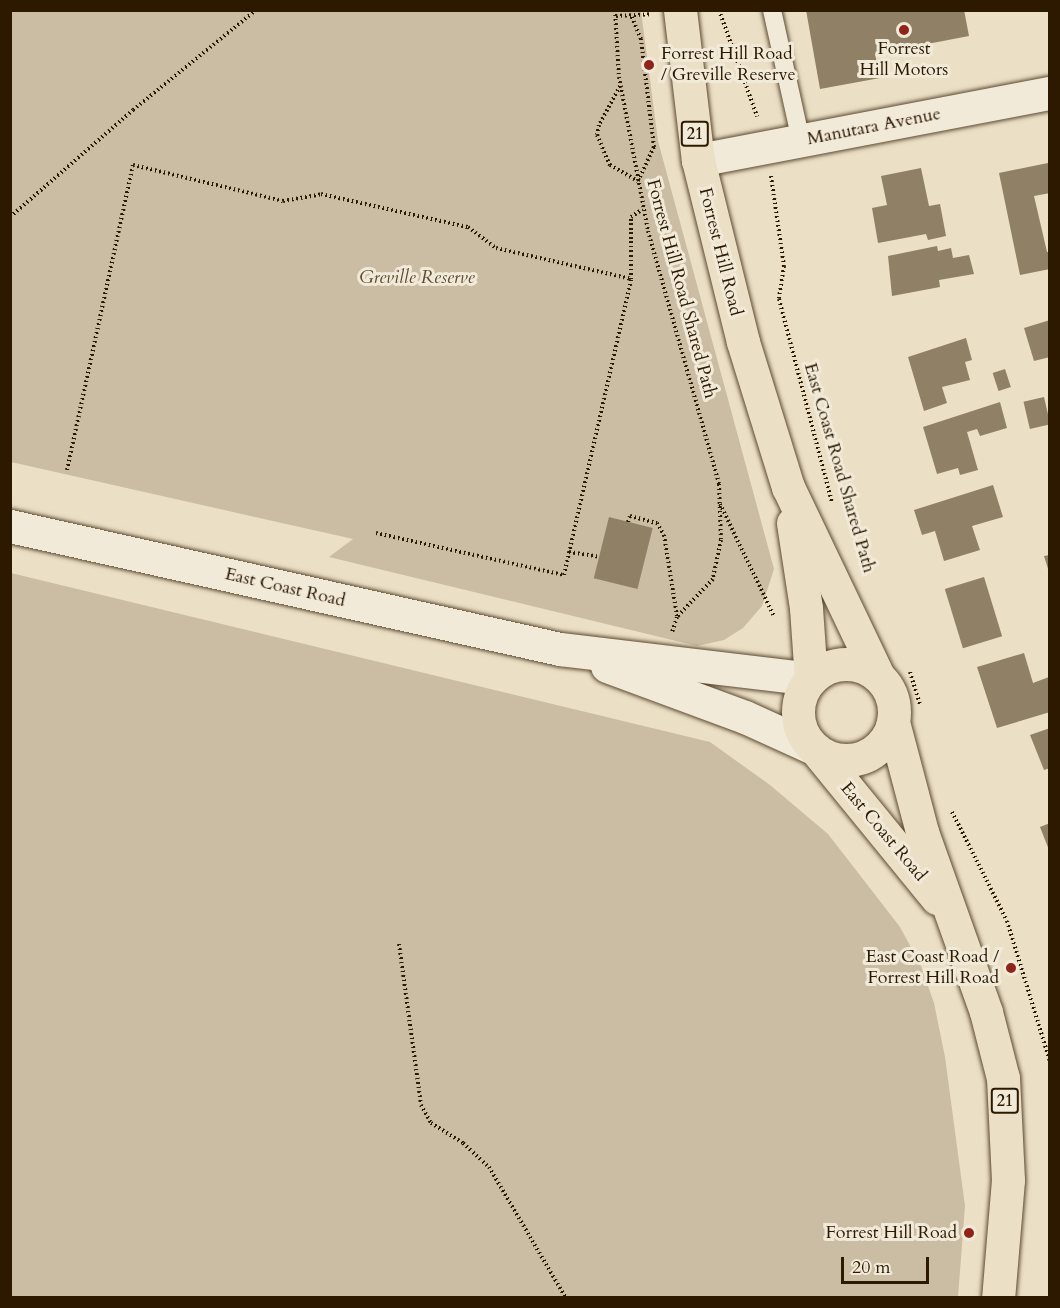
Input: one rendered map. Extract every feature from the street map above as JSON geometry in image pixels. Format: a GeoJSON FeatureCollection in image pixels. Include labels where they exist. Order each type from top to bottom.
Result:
{"type":"FeatureCollection","features":[{"type":"Feature","properties":{"kind":"main road","name":"Forrest Hill Road"},"geometry":{"type":"LineString","coordinates":[[680,10],[698,160],[722,266],[788,487],[806,608],[811,679]]}},
{"type":"Feature","properties":{"kind":"main road","name":"Manutara Avenue"},"geometry":{"type":"LineString","coordinates":[[698,160],[1050,93]]}},
{"type":"Feature","properties":{"kind":"main road","name":"Forrest Hill Road"},"geometry":{"type":"LineString","coordinates":[[788,487],[891,669]]}},
{"type":"Feature","properties":{"kind":"main road","name":"East Coast Road"},"geometry":{"type":"LineString","coordinates":[[10,526],[560,649],[811,679]]}},
{"type":"Feature","properties":{"kind":"main road","name":"East Coast Road"},"geometry":{"type":"LineString","coordinates":[[560,649],[745,717],[815,749],[950,913]]}},
{"type":"Feature","properties":{"kind":"main road"},"geometry":{"type":"LineString","coordinates":[[811,679],[822,670],[851,664],[891,669]]}},
{"type":"Feature","properties":{"kind":"main road","name":"21"},"geometry":{"type":"LineString","coordinates":[[891,669],[892,697],[908,717]]}},
{"type":"Feature","properties":{"kind":"main road","name":"21"},"geometry":{"type":"LineString","coordinates":[[811,679],[797,708],[804,737],[815,749]]}},
{"type":"Feature","properties":{"kind":"main road"},"geometry":{"type":"LineString","coordinates":[[815,749],[831,759],[863,758],[908,717]]}},
{"type":"Feature","properties":{"kind":"main road","name":"East Coast Road"},"geometry":{"type":"LineString","coordinates":[[908,717],[906,779],[950,913],[991,1027],[1003,1078],[1008,1180],[998,1298]]}},
{"type":"Feature","properties":{"kind":"lane"},"geometry":{"type":"LineString","coordinates":[[772,10],[801,141]]}},
{"type":"Feature","properties":{"kind":"path"},"geometry":{"type":"LineString","coordinates":[[10,217],[133,110],[256,10]]}},
{"type":"Feature","properties":{"kind":"path","name":"Forrest Hill Road Shared Path"},"geometry":{"type":"LineString","coordinates":[[615,10],[620,85],[643,209],[719,484],[721,540],[713,579],[678,617],[666,660]]}},
{"type":"Feature","properties":{"kind":"path"},"geometry":{"type":"LineString","coordinates":[[718,10],[760,125]]}},
{"type":"Feature","properties":{"kind":"path"},"geometry":{"type":"LineString","coordinates":[[616,16],[642,14]]}},
{"type":"Feature","properties":{"kind":"path"},"geometry":{"type":"LineString","coordinates":[[620,85],[597,135],[610,165],[638,181],[654,147],[641,39],[631,15]]}},
{"type":"Feature","properties":{"kind":"path"},"geometry":{"type":"LineString","coordinates":[[67,470],[133,165],[283,201],[321,194],[468,227],[496,248],[632,279]]}},
{"type":"Feature","properties":{"kind":"path","name":"East Coast Road Shared Path"},"geometry":{"type":"LineString","coordinates":[[769,170],[784,266],[779,299],[835,510]]}},
{"type":"Feature","properties":{"kind":"path"},"geometry":{"type":"LineString","coordinates":[[376,533],[564,575],[632,279],[631,217],[643,209]]}},
{"type":"Feature","properties":{"kind":"path","name":"Forrest Hill Road Shared Path"},"geometry":{"type":"LineString","coordinates":[[719,502],[776,620]]}},
{"type":"Feature","properties":{"kind":"path"},"geometry":{"type":"LineString","coordinates":[[628,522],[630,516],[657,523],[664,535],[678,617]]}},
{"type":"Feature","properties":{"kind":"path"},"geometry":{"type":"LineString","coordinates":[[569,552],[600,557]]}},
{"type":"Feature","properties":{"kind":"path"},"geometry":{"type":"LineString","coordinates":[[891,669],[915,680],[908,717]]}},
{"type":"Feature","properties":{"kind":"path"},"geometry":{"type":"LineString","coordinates":[[949,803],[956,824],[1007,921],[1050,1062]]}},
{"type":"Feature","properties":{"kind":"path"},"geometry":{"type":"LineString","coordinates":[[399,944],[421,1105],[431,1123],[463,1143],[489,1167],[566,1298]]}},
{"type":"Feature","properties":{"kind":"green space","name":"Greville Reserve"},"geometry":{"type":"Polygon","coordinates":[[[11,11],[641,11],[658,141],[774,569],[762,606],[743,628],[724,640],[697,646],[329,557],[353,539],[11,462],[11,11]]]}},
{"type":"Feature","properties":{"kind":"green space"},"geometry":{"type":"Polygon","coordinates":[[[11,573],[710,742],[770,785],[828,834],[900,927],[921,966],[934,1003],[945,1057],[965,1206],[958,1297],[11,1297],[11,573]]]}},
{"type":"Feature","properties":{"kind":"building"},"geometry":{"type":"Polygon","coordinates":[[[806,10],[964,10],[969,36],[875,54],[880,78],[820,89],[806,10]]]}},
{"type":"Feature","properties":{"kind":"building"},"geometry":{"type":"Polygon","coordinates":[[[1048,163],[1050,193],[1034,196],[1047,252],[1050,252],[1050,269],[1020,275],[999,173],[1048,163]]]}},
{"type":"Feature","properties":{"kind":"building"},"geometry":{"type":"Polygon","coordinates":[[[921,168],[929,206],[940,204],[946,236],[928,240],[926,234],[878,243],[872,208],[887,205],[881,176],[921,168]]]}},
{"type":"Feature","properties":{"kind":"building"},"geometry":{"type":"Polygon","coordinates":[[[937,246],[938,251],[951,248],[953,258],[969,255],[974,274],[939,280],[940,287],[892,296],[888,256],[937,246]]]}},
{"type":"Feature","properties":{"kind":"building"},"geometry":{"type":"Polygon","coordinates":[[[1050,320],[1050,357],[1034,361],[1024,328],[1050,320]]]}},
{"type":"Feature","properties":{"kind":"building"},"geometry":{"type":"Polygon","coordinates":[[[966,338],[972,360],[965,362],[970,380],[942,387],[947,403],[924,411],[908,357],[966,338]]]}},
{"type":"Feature","properties":{"kind":"building"},"geometry":{"type":"Polygon","coordinates":[[[1005,369],[1011,387],[999,391],[993,373],[1005,369]]]}},
{"type":"Feature","properties":{"kind":"building"},"geometry":{"type":"Polygon","coordinates":[[[1044,397],[1050,424],[1030,429],[1024,402],[1044,397]]]}},
{"type":"Feature","properties":{"kind":"building"},"geometry":{"type":"Polygon","coordinates":[[[1000,402],[1007,428],[980,436],[977,429],[967,432],[978,470],[960,475],[958,468],[937,474],[923,427],[1000,402]]]}},
{"type":"Feature","properties":{"kind":"building"},"geometry":{"type":"Polygon","coordinates":[[[993,485],[1003,517],[972,526],[980,550],[944,561],[935,531],[922,535],[914,510],[993,485]]]}},
{"type":"Feature","properties":{"kind":"building"},"geometry":{"type":"Polygon","coordinates":[[[609,517],[653,528],[637,589],[594,578],[609,517]]]}},
{"type":"Feature","properties":{"kind":"building"},"geometry":{"type":"Polygon","coordinates":[[[1050,555],[1050,572],[1049,572],[1044,556],[1050,555]]]}},
{"type":"Feature","properties":{"kind":"building"},"geometry":{"type":"Polygon","coordinates":[[[984,577],[1002,636],[963,648],[945,589],[984,577]]]}},
{"type":"Feature","properties":{"kind":"building"},"geometry":{"type":"Polygon","coordinates":[[[1024,653],[1033,683],[1049,677],[1050,712],[997,728],[977,667],[1024,653]]]}},
{"type":"Feature","properties":{"kind":"building"},"geometry":{"type":"Polygon","coordinates":[[[1050,728],[1050,768],[1044,770],[1030,735],[1050,728]]]}},
{"type":"Feature","properties":{"kind":"building"},"geometry":{"type":"Polygon","coordinates":[[[1050,823],[1050,850],[1049,850],[1040,827],[1050,823]]]}},
{"type":"Feature","properties":{"kind":"place","name":"Forrest Hill Motors"},"geometry":{"type":"Point","coordinates":[904,30]}},
{"type":"Feature","properties":{"kind":"place","name":"Forrest Hill Road / Greville Reserve"},"geometry":{"type":"Point","coordinates":[649,65]}},
{"type":"Feature","properties":{"kind":"place","name":"East Coast Road / Forrest Hill Road"},"geometry":{"type":"Point","coordinates":[1011,968]}},
{"type":"Feature","properties":{"kind":"place","name":"Forrest Hill Road"},"geometry":{"type":"Point","coordinates":[969,1233]}}]}
